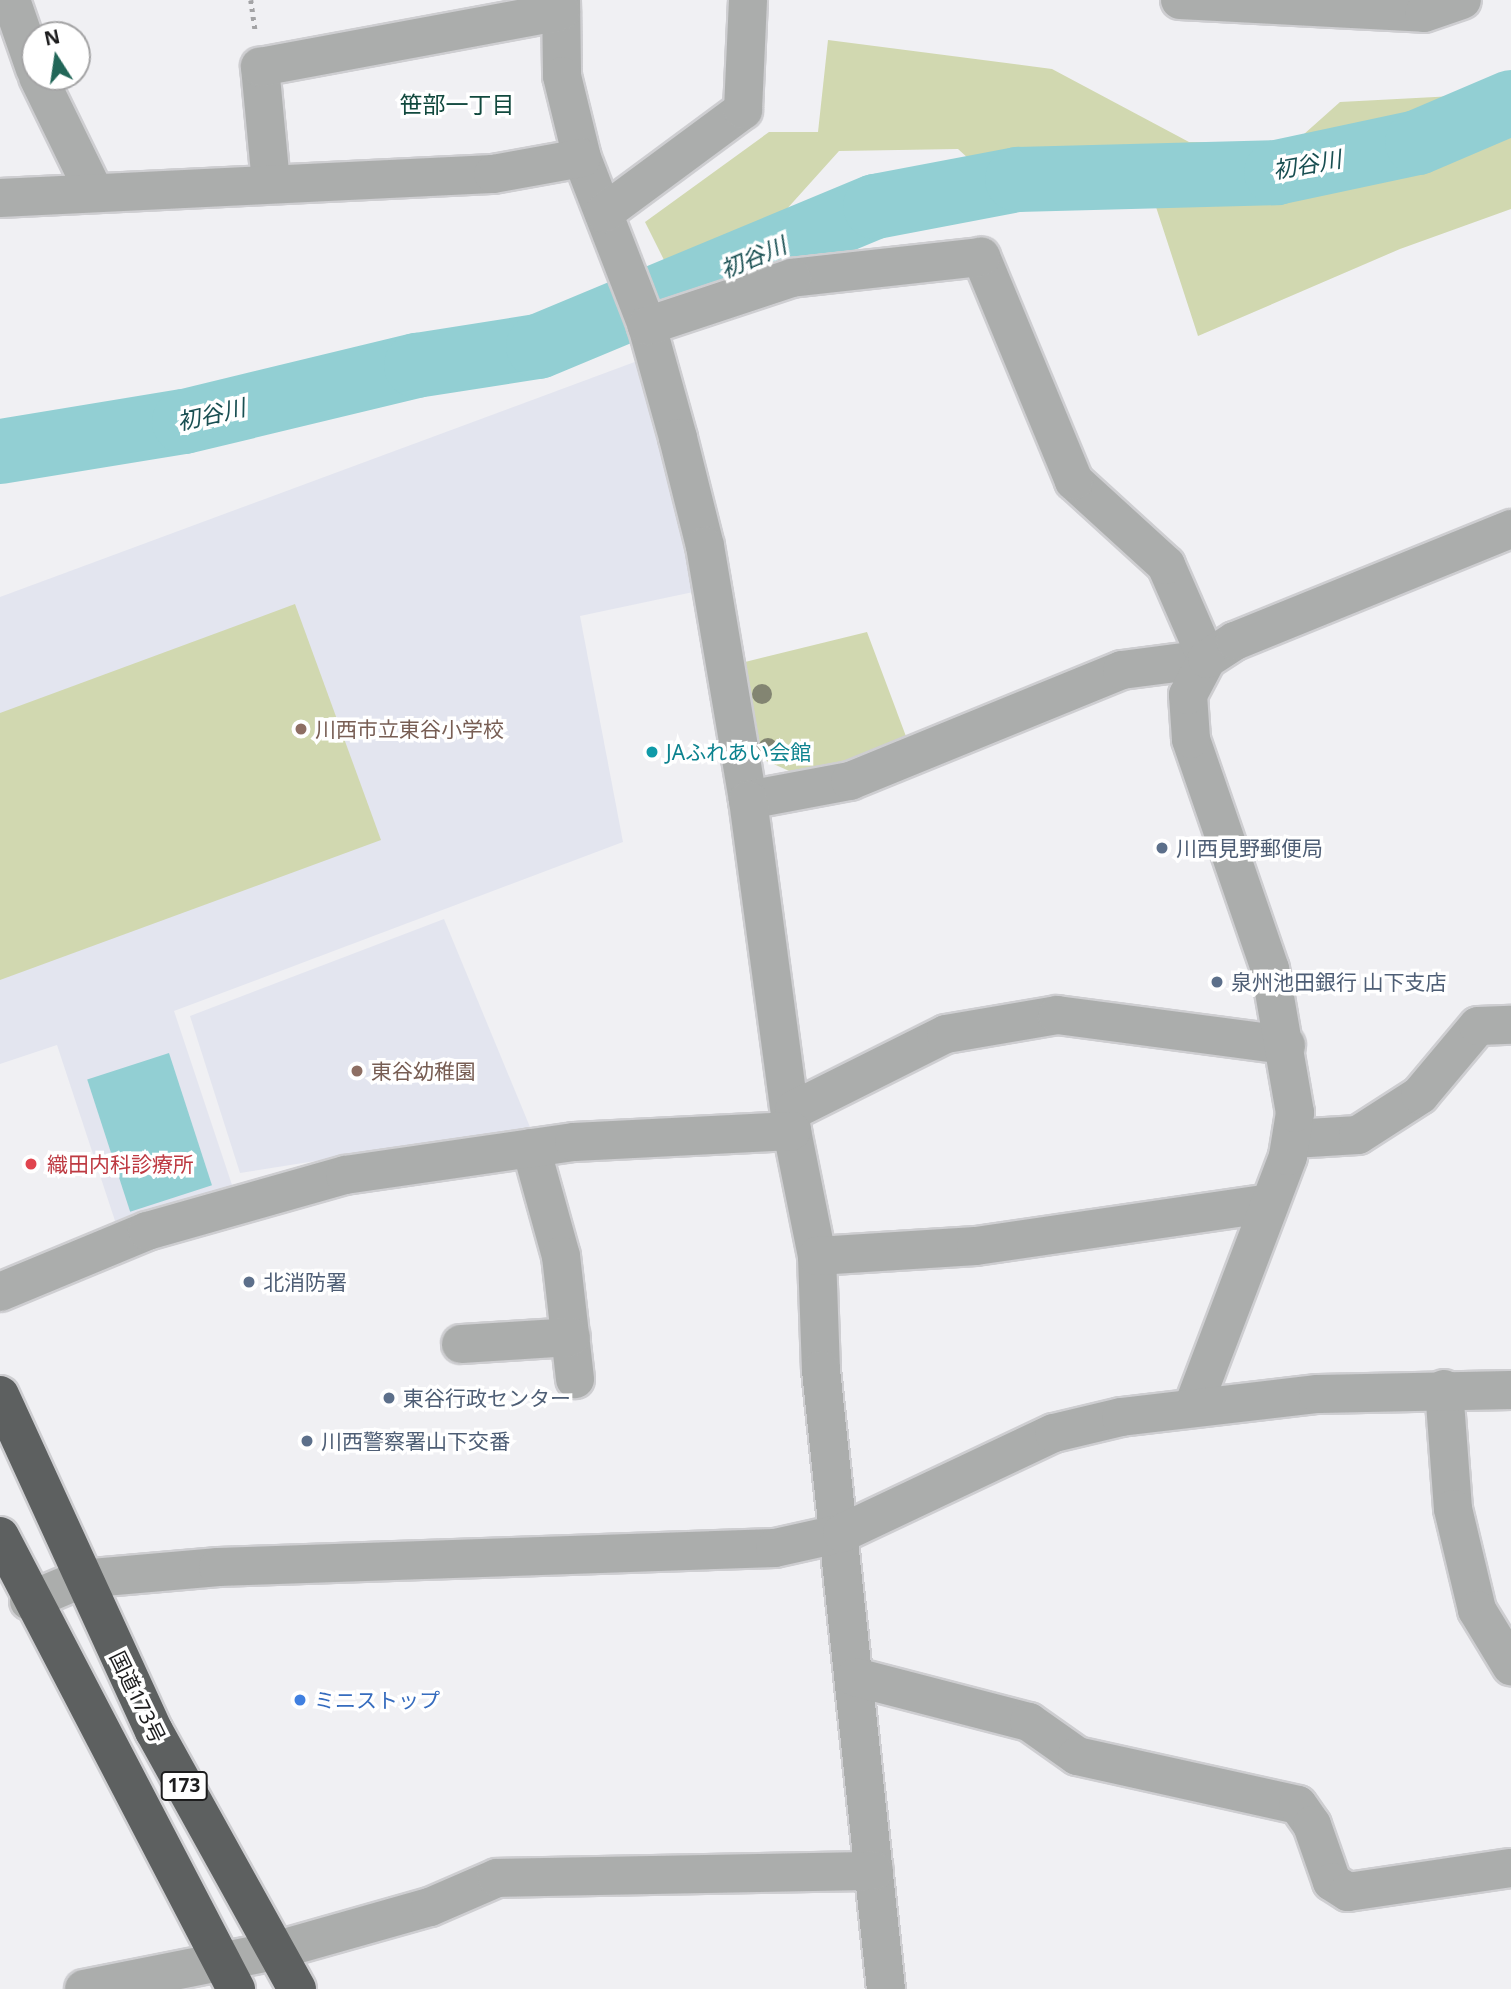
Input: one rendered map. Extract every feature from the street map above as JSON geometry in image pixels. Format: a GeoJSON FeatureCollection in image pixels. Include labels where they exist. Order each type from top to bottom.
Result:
{"type":"FeatureCollection","features":[{"type":"Feature","properties":{"kind":"highway","name":"国道173号"},"geometry":{"type":"LineString","coordinates":[[0,1395],[9,1439],[81,1579],[153,1731],[297,1989]]}},
{"type":"Feature","properties":{"kind":"highway","name":"173"},"geometry":{"type":"LineString","coordinates":[[0,1536],[29,1601],[228,1976]]}},
{"type":"Feature","properties":{"kind":"street"},"geometry":{"type":"LineString","coordinates":[[11,0],[21,29]]}},
{"type":"Feature","properties":{"kind":"street"},"geometry":{"type":"LineString","coordinates":[[604,213],[743,110],[748,0]]}},
{"type":"Feature","properties":{"kind":"street"},"geometry":{"type":"LineString","coordinates":[[1189,1],[1424,13],[1462,0]]}},
{"type":"Feature","properties":{"kind":"street"},"geometry":{"type":"LineString","coordinates":[[271,183],[260,67],[561,5],[562,76],[582,158],[647,326],[705,546],[748,800],[793,1121],[817,1256],[821,1370],[842,1533],[886,1989]]}},
{"type":"Feature","properties":{"kind":"street"},"geometry":{"type":"LineString","coordinates":[[45,91],[93,190]]}},
{"type":"Feature","properties":{"kind":"street"},"geometry":{"type":"LineString","coordinates":[[0,198],[93,190],[493,174],[582,158]]}},
{"type":"Feature","properties":{"kind":"street"},"geometry":{"type":"LineString","coordinates":[[647,326],[792,278],[981,257],[1074,481],[1166,565],[1207,659]]}},
{"type":"Feature","properties":{"kind":"street"},"geometry":{"type":"LineString","coordinates":[[748,800],[850,782],[1122,670],[1207,659],[1235,641],[1511,528]]}},
{"type":"Feature","properties":{"kind":"street"},"geometry":{"type":"LineString","coordinates":[[1194,1404],[1265,1204],[1293,1139],[1286,1045],[1270,969],[1187,717],[1192,684],[1207,659]]}},
{"type":"Feature","properties":{"kind":"street"},"geometry":{"type":"LineString","coordinates":[[0,1292],[147,1231],[345,1175],[531,1148],[793,1121],[946,1034],[1057,1015],[1286,1045]]}},
{"type":"Feature","properties":{"kind":"street"},"geometry":{"type":"LineString","coordinates":[[1293,1139],[1358,1135],[1420,1095],[1478,1026],[1511,1026]]}},
{"type":"Feature","properties":{"kind":"street"},"geometry":{"type":"LineString","coordinates":[[531,1148],[561,1256],[575,1379]]}},
{"type":"Feature","properties":{"kind":"street"},"geometry":{"type":"LineString","coordinates":[[817,1256],[976,1246],[1265,1204]]}},
{"type":"Feature","properties":{"kind":"street"},"geometry":{"type":"LineString","coordinates":[[461,1343],[571,1336]]}},
{"type":"Feature","properties":{"kind":"street"},"geometry":{"type":"LineString","coordinates":[[1444,1389],[1453,1509],[1477,1610],[1511,1666]]}},
{"type":"Feature","properties":{"kind":"street"},"geometry":{"type":"LineString","coordinates":[[29,1601],[81,1579],[218,1567],[726,1551],[842,1533],[1054,1433],[1194,1404],[1444,1389],[1511,1390]]}},
{"type":"Feature","properties":{"kind":"street"},"geometry":{"type":"LineString","coordinates":[[855,1678],[1029,1722],[1077,1756],[1298,1805],[1312,1825],[1332,1882],[1348,1892],[1511,1868]]}},
{"type":"Feature","properties":{"kind":"street"},"geometry":{"type":"LineString","coordinates":[[84,1989],[228,1976],[274,1951],[430,1907],[497,1878],[874,1871]]}},
{"type":"Feature","properties":{"kind":"shaded area","name":"川西市立東谷小学校"},"geometry":{"type":"Polygon","coordinates":[[[640,360],[698,591],[580,616],[623,842],[174,1011],[236,1197],[119,1233],[57,1045],[0,1064],[0,597],[640,360]]]}},
{"type":"Feature","properties":{"kind":"shaded area","name":"東谷幼稚園"},"geometry":{"type":"Polygon","coordinates":[[[444,919],[530,1127],[240,1173],[190,1016],[444,919]]]}},
{"type":"Feature","properties":{"kind":"green space"},"geometry":{"type":"Polygon","coordinates":[[[828,40],[1052,69],[1189,142],[1294,143],[1340,102],[1511,93],[1511,209],[1400,249],[1198,336],[1156,207],[1013,199],[958,149],[839,151],[785,211],[668,268],[645,222],[769,132],[818,132],[828,40]]]}},
{"type":"Feature","properties":{"kind":"green space"},"geometry":{"type":"Polygon","coordinates":[[[295,604],[381,840],[0,980],[0,713],[295,604]]]}},
{"type":"Feature","properties":{"kind":"green space"},"geometry":{"type":"Polygon","coordinates":[[[867,632],[907,739],[805,778],[751,754],[737,664],[867,632]]]}},
{"type":"Feature","properties":{"kind":"water"},"geometry":{"type":"Polygon","coordinates":[[[169,1053],[212,1185],[130,1212],[87,1080],[169,1053]]]}},
{"type":"Feature","properties":{"kind":"waterway","name":"初谷川"},"geometry":{"type":"LineString","coordinates":[[0,451],[184,421],[416,365],[538,346],[875,206],[1017,179],[1276,172],[1417,142],[1511,102]]}},
{"type":"Feature","properties":{"kind":"place","name":"川西市立東谷小学校"},"geometry":{"type":"Point","coordinates":[301,729]}},
{"type":"Feature","properties":{"kind":"place","name":"JAふれあい会館"},"geometry":{"type":"Point","coordinates":[652,752]}},
{"type":"Feature","properties":{"kind":"place","name":"川西見野郵便局"},"geometry":{"type":"Point","coordinates":[1162,848]}},
{"type":"Feature","properties":{"kind":"place","name":"泉州池田銀行 山下支店"},"geometry":{"type":"Point","coordinates":[1217,982]}},
{"type":"Feature","properties":{"kind":"place","name":"東谷幼稚園"},"geometry":{"type":"Point","coordinates":[357,1071]}},
{"type":"Feature","properties":{"kind":"place","name":"織田内科診療所"},"geometry":{"type":"Point","coordinates":[31,1164]}},
{"type":"Feature","properties":{"kind":"place","name":"北消防署"},"geometry":{"type":"Point","coordinates":[249,1282]}},
{"type":"Feature","properties":{"kind":"place","name":"東谷行政センター"},"geometry":{"type":"Point","coordinates":[389,1398]}},
{"type":"Feature","properties":{"kind":"place","name":"川西警察署山下交番"},"geometry":{"type":"Point","coordinates":[307,1441]}},
{"type":"Feature","properties":{"kind":"place","name":"ミニストップ"},"geometry":{"type":"Point","coordinates":[300,1700]}},
{"type":"Feature","properties":{"kind":"district","name":"笹部一丁目"},"geometry":{"type":"Point","coordinates":[457,104]}}]}
